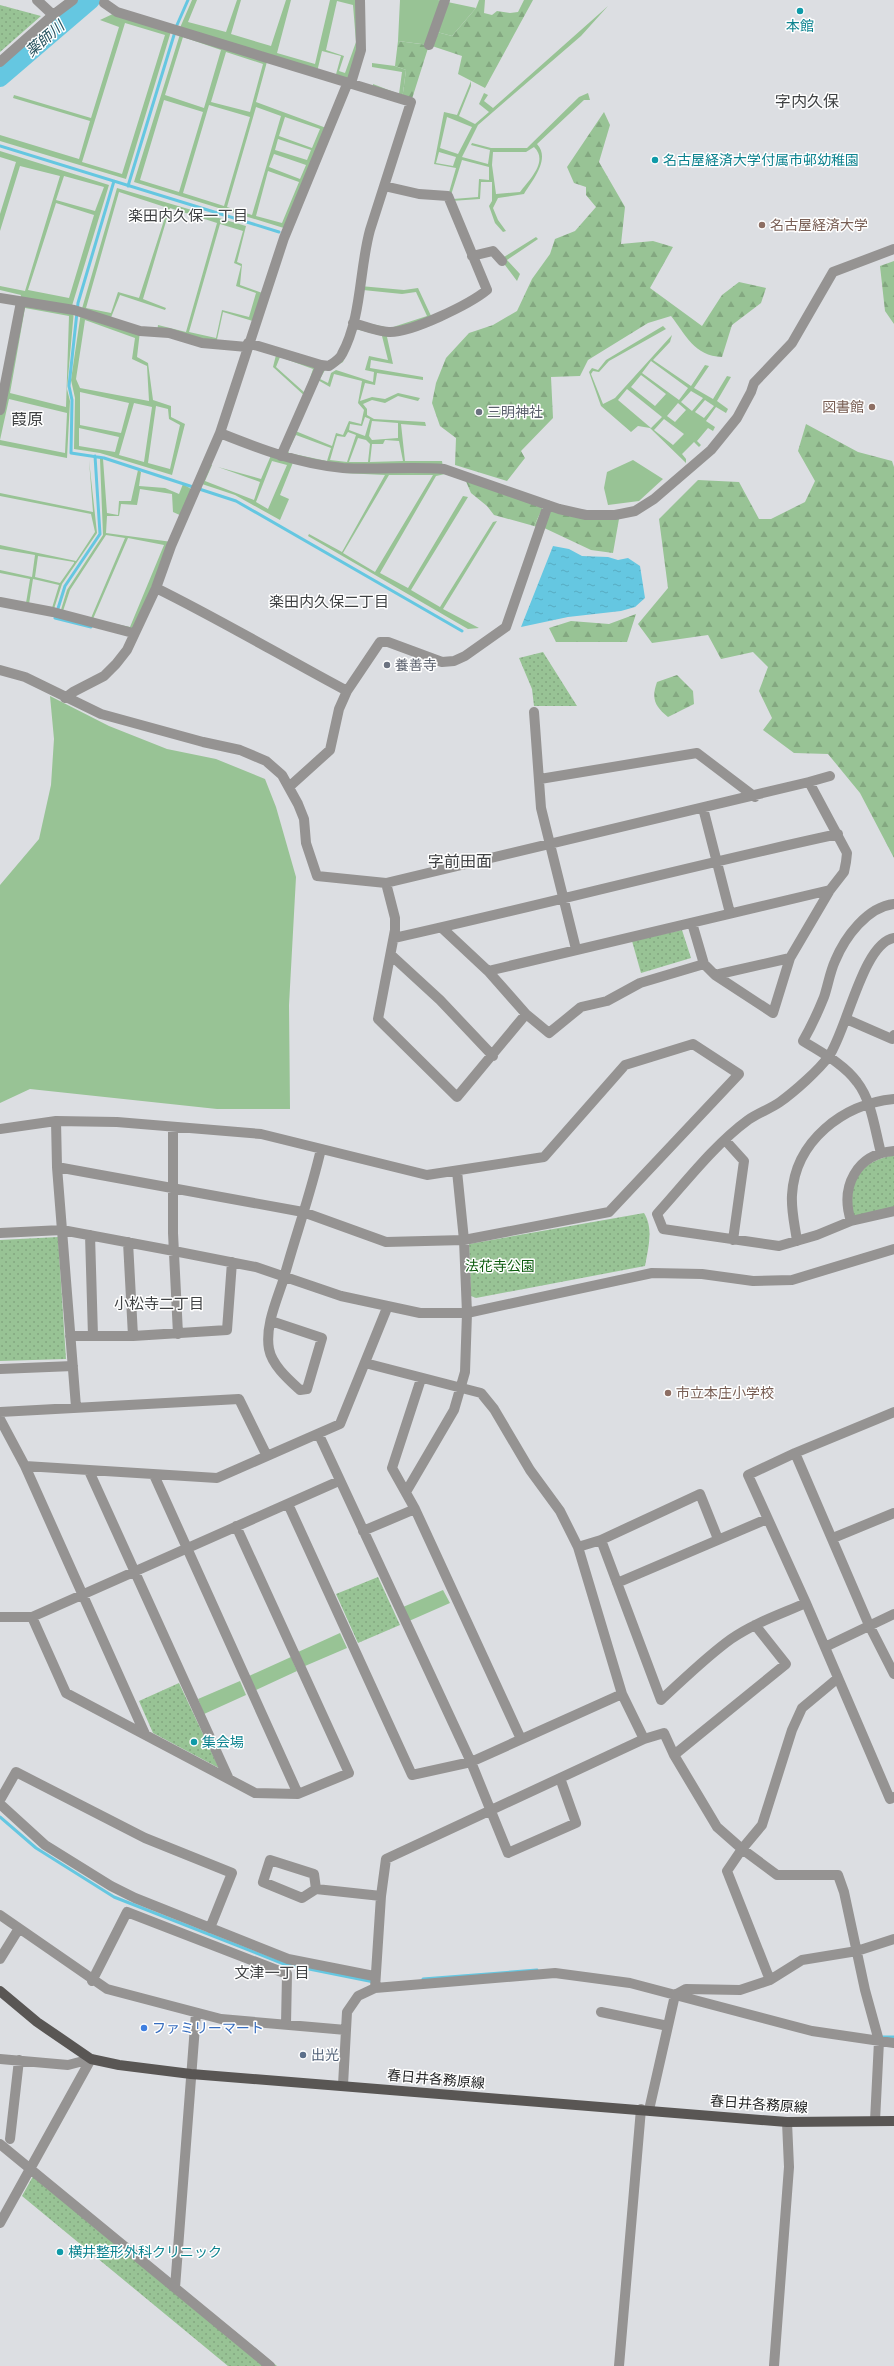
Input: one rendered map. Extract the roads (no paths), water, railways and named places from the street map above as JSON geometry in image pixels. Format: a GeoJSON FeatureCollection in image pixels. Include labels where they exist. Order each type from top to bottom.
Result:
{"type":"FeatureCollection","features":[{"type":"Feature","properties":{"kind":"main road","name":"春日井各務原線"},"geometry":{"type":"LineString","coordinates":[[0,1991],[37,2022],[91,2059],[119,2065],[191,2074],[645,2109],[787,2122],[894,2121]]}},
{"type":"Feature","properties":{"kind":"street"},"geometry":{"type":"LineString","coordinates":[[37,0],[53,15]]}},
{"type":"Feature","properties":{"kind":"street"},"geometry":{"type":"LineString","coordinates":[[0,62],[53,15],[73,0]]}},
{"type":"Feature","properties":{"kind":"street"},"geometry":{"type":"LineString","coordinates":[[65,698],[104,676],[116,664],[127,650],[133,633],[156,588],[171,546],[220,433],[284,238],[349,82],[362,44],[360,0]]}},
{"type":"Feature","properties":{"kind":"street"},"geometry":{"type":"LineString","coordinates":[[428,45],[445,0]]}},
{"type":"Feature","properties":{"kind":"street"},"geometry":{"type":"LineString","coordinates":[[0,298],[81,312],[140,331],[169,333],[202,343],[248,345],[321,366],[329,366],[342,355],[353,323],[364,252],[411,102],[117,12],[104,3]]}},
{"type":"Feature","properties":{"kind":"street"},"geometry":{"type":"LineString","coordinates":[[353,323],[389,332],[417,325],[473,301],[487,290],[448,196],[419,194],[384,186]]}},
{"type":"Feature","properties":{"kind":"street"},"geometry":{"type":"LineString","coordinates":[[220,433],[246,445],[281,456],[344,468],[444,468],[548,505],[586,515],[615,515],[635,511],[654,499],[711,450],[728,429],[751,392],[754,383],[792,343],[833,272],[894,249]]}},
{"type":"Feature","properties":{"kind":"street"},"geometry":{"type":"LineString","coordinates":[[472,256],[493,251],[502,261]]}},
{"type":"Feature","properties":{"kind":"street"},"geometry":{"type":"LineString","coordinates":[[0,410],[21,302]]}},
{"type":"Feature","properties":{"kind":"street"},"geometry":{"type":"LineString","coordinates":[[281,456],[321,366]]}},
{"type":"Feature","properties":{"kind":"street"},"geometry":{"type":"LineString","coordinates":[[289,787],[330,750],[339,709],[347,692],[380,642],[388,642],[442,662],[454,661],[506,626],[548,505]]}},
{"type":"Feature","properties":{"kind":"street"},"geometry":{"type":"LineString","coordinates":[[156,588],[221,621],[288,661],[347,692]]}},
{"type":"Feature","properties":{"kind":"street"},"geometry":{"type":"LineString","coordinates":[[0,602],[53,612],[133,633]]}},
{"type":"Feature","properties":{"kind":"street"},"geometry":{"type":"LineString","coordinates":[[0,670],[25,678],[101,714],[203,742],[240,750],[276,768],[289,787],[304,819],[306,843],[317,876],[386,883],[755,796],[830,776]]}},
{"type":"Feature","properties":{"kind":"street"},"geometry":{"type":"LineString","coordinates":[[534,712],[541,808],[576,949]]}},
{"type":"Feature","properties":{"kind":"street"},"geometry":{"type":"LineString","coordinates":[[540,779],[697,753],[755,796]]}},
{"type":"Feature","properties":{"kind":"street"},"geometry":{"type":"LineString","coordinates":[[692,923],[704,964],[715,975],[773,1013],[790,958],[830,890],[844,872],[846,862],[847,853],[810,782]]}},
{"type":"Feature","properties":{"kind":"street"},"geometry":{"type":"LineString","coordinates":[[703,808],[730,913]]}},
{"type":"Feature","properties":{"kind":"street"},"geometry":{"type":"LineString","coordinates":[[394,938],[564,899],[717,860],[838,834]]}},
{"type":"Feature","properties":{"kind":"street"},"geometry":{"type":"LineString","coordinates":[[386,883],[395,918],[394,938],[378,1019],[457,1097],[493,1056],[526,1014]]}},
{"type":"Feature","properties":{"kind":"street"},"geometry":{"type":"LineString","coordinates":[[488,971],[830,890]]}},
{"type":"Feature","properties":{"kind":"street"},"geometry":{"type":"LineString","coordinates":[[881,1153],[868,1104],[858,1083],[828,1057],[803,1041],[822,1003],[834,963],[847,939],[863,920],[883,905],[894,904]]}},
{"type":"Feature","properties":{"kind":"street"},"geometry":{"type":"LineString","coordinates":[[442,928],[488,971],[526,1014],[549,1033],[581,1007],[607,1001],[640,983],[704,964]]}},
{"type":"Feature","properties":{"kind":"street"},"geometry":{"type":"LineString","coordinates":[[894,938],[887,939],[871,954],[846,1019],[828,1057],[781,1101],[749,1119],[725,1140],[657,1214],[663,1229],[780,1246],[852,1221],[894,1211]]}},
{"type":"Feature","properties":{"kind":"street"},"geometry":{"type":"LineString","coordinates":[[391,954],[440,1000],[493,1056]]}},
{"type":"Feature","properties":{"kind":"street"},"geometry":{"type":"LineString","coordinates":[[715,975],[790,958]]}},
{"type":"Feature","properties":{"kind":"street"},"geometry":{"type":"LineString","coordinates":[[846,1019],[892,1039],[894,1035]]}},
{"type":"Feature","properties":{"kind":"street"},"geometry":{"type":"LineString","coordinates":[[0,1129],[56,1121],[117,1122],[261,1134],[427,1175],[544,1157],[625,1065],[693,1044],[739,1074],[609,1212],[464,1240],[386,1242],[303,1212],[57,1167]]}},
{"type":"Feature","properties":{"kind":"street"},"geometry":{"type":"LineString","coordinates":[[797,1241],[792,1196],[795,1176],[803,1158],[827,1125],[845,1113],[868,1104],[894,1099]]}},
{"type":"Feature","properties":{"kind":"street"},"geometry":{"type":"LineString","coordinates":[[56,1121],[57,1167],[76,1407]]}},
{"type":"Feature","properties":{"kind":"street"},"geometry":{"type":"LineString","coordinates":[[173,1127],[172,1188],[178,1334]]}},
{"type":"Feature","properties":{"kind":"street"},"geometry":{"type":"LineString","coordinates":[[725,1140],[744,1161],[734,1240]]}},
{"type":"Feature","properties":{"kind":"street"},"geometry":{"type":"LineString","coordinates":[[271,1321],[322,1338],[307,1389],[300,1390],[284,1376],[269,1351],[267,1335],[271,1321],[284,1276],[303,1212],[321,1149]]}},
{"type":"Feature","properties":{"kind":"street"},"geometry":{"type":"LineString","coordinates":[[852,1221],[848,1210],[848,1186],[852,1176],[865,1162],[881,1153],[894,1151]]}},
{"type":"Feature","properties":{"kind":"street"},"geometry":{"type":"LineString","coordinates":[[406,1492],[454,1410],[462,1389],[465,1372],[467,1313],[464,1240],[457,1171]]}},
{"type":"Feature","properties":{"kind":"street"},"geometry":{"type":"LineString","coordinates":[[0,1233],[62,1230],[128,1242],[232,1262],[284,1276],[341,1296],[387,1308],[420,1313],[467,1313],[652,1273],[702,1274],[753,1280],[792,1280],[894,1249]]}},
{"type":"Feature","properties":{"kind":"street"},"geometry":{"type":"LineString","coordinates":[[90,1235],[93,1336]]}},
{"type":"Feature","properties":{"kind":"street"},"geometry":{"type":"LineString","coordinates":[[128,1242],[132,1336]]}},
{"type":"Feature","properties":{"kind":"street"},"geometry":{"type":"LineString","coordinates":[[70,1336],[132,1336],[227,1330],[232,1262]]}},
{"type":"Feature","properties":{"kind":"street"},"geometry":{"type":"LineString","coordinates":[[25,1466],[217,1478],[319,1435],[340,1424],[387,1308]]}},
{"type":"Feature","properties":{"kind":"street"},"geometry":{"type":"LineString","coordinates":[[365,1363],[421,1379],[481,1393],[494,1409],[530,1470],[560,1511],[578,1547],[622,1694],[644,1739]]}},
{"type":"Feature","properties":{"kind":"street"},"geometry":{"type":"LineString","coordinates":[[0,1369],[73,1366]]}},
{"type":"Feature","properties":{"kind":"street"},"geometry":{"type":"LineString","coordinates":[[421,1379],[392,1468],[415,1509],[521,1739]]}},
{"type":"Feature","properties":{"kind":"street"},"geometry":{"type":"LineString","coordinates":[[0,1412],[239,1399],[267,1456]]}},
{"type":"Feature","properties":{"kind":"street"},"geometry":{"type":"LineString","coordinates":[[894,1412],[795,1453],[748,1475],[806,1602],[890,1799],[894,1797]]}},
{"type":"Feature","properties":{"kind":"street"},"geometry":{"type":"LineString","coordinates":[[0,1419],[25,1466],[145,1734]]}},
{"type":"Feature","properties":{"kind":"street"},"geometry":{"type":"LineString","coordinates":[[319,1435],[339,1481],[364,1531],[471,1762],[508,1853],[576,1823],[560,1778]]}},
{"type":"Feature","properties":{"kind":"street"},"geometry":{"type":"LineString","coordinates":[[795,1453],[833,1538],[869,1625],[893,1667]]}},
{"type":"Feature","properties":{"kind":"street"},"geometry":{"type":"LineString","coordinates":[[89,1471],[228,1777]]}},
{"type":"Feature","properties":{"kind":"street"},"geometry":{"type":"LineString","coordinates":[[154,1475],[186,1550],[298,1794]]}},
{"type":"Feature","properties":{"kind":"street"},"geometry":{"type":"LineString","coordinates":[[0,1617],[32,1616],[82,1593],[186,1550],[236,1526],[339,1481]]}},
{"type":"Feature","properties":{"kind":"street"},"geometry":{"type":"LineString","coordinates":[[578,1547],[601,1540],[700,1494],[718,1539]]}},
{"type":"Feature","properties":{"kind":"street"},"geometry":{"type":"LineString","coordinates":[[288,1504],[412,1775],[471,1762],[622,1694]]}},
{"type":"Feature","properties":{"kind":"street"},"geometry":{"type":"LineString","coordinates":[[364,1531],[415,1509]]}},
{"type":"Feature","properties":{"kind":"street"},"geometry":{"type":"LineString","coordinates":[[833,1538],[894,1513]]}},
{"type":"Feature","properties":{"kind":"street"},"geometry":{"type":"LineString","coordinates":[[617,1584],[767,1519]]}},
{"type":"Feature","properties":{"kind":"street"},"geometry":{"type":"LineString","coordinates":[[32,1616],[66,1693],[228,1777],[254,1793],[298,1794],[349,1772],[236,1526]]}},
{"type":"Feature","properties":{"kind":"street"},"geometry":{"type":"LineString","coordinates":[[601,1540],[661,1700],[700,1664],[732,1639],[755,1625],[806,1602]]}},
{"type":"Feature","properties":{"kind":"street"},"geometry":{"type":"LineString","coordinates":[[825,1647],[894,1614]]}},
{"type":"Feature","properties":{"kind":"street"},"geometry":{"type":"LineString","coordinates":[[674,1755],[786,1664],[755,1625]]}},
{"type":"Feature","properties":{"kind":"street"},"geometry":{"type":"LineString","coordinates":[[770,1980],[726,1871],[742,1848],[762,1825],[792,1730],[802,1708],[838,1678]]}},
{"type":"Feature","properties":{"kind":"street"},"geometry":{"type":"LineString","coordinates":[[375,1988],[374,1976],[386,1859],[644,1739],[664,1733],[674,1755],[717,1827],[742,1848],[777,1875],[838,1875],[844,1892],[879,2041],[876,2063],[875,2121]]}},
{"type":"Feature","properties":{"kind":"street"},"geometry":{"type":"LineString","coordinates":[[0,1800],[16,1772],[145,1838],[232,1873],[210,1928]]}},
{"type":"Feature","properties":{"kind":"street"},"geometry":{"type":"LineString","coordinates":[[0,1804],[44,1845],[111,1886],[288,1959],[374,1976]]}},
{"type":"Feature","properties":{"kind":"street"},"geometry":{"type":"LineString","coordinates":[[316,1889],[314,1874],[270,1860],[263,1882],[302,1898],[316,1889],[381,1896]]}},
{"type":"Feature","properties":{"kind":"street"},"geometry":{"type":"LineString","coordinates":[[92,1981],[127,1912],[287,1974],[286,2024]]}},
{"type":"Feature","properties":{"kind":"street"},"geometry":{"type":"LineString","coordinates":[[0,1916],[92,1981],[107,1989],[221,2019],[346,2030]]}},
{"type":"Feature","properties":{"kind":"street"},"geometry":{"type":"LineString","coordinates":[[0,1959],[18,1930]]}},
{"type":"Feature","properties":{"kind":"street"},"geometry":{"type":"LineString","coordinates":[[675,1995],[686,1990],[740,1990],[770,1980],[802,1960],[857,1951],[894,1939]]}},
{"type":"Feature","properties":{"kind":"street"},"geometry":{"type":"LineString","coordinates":[[343,2085],[347,2012],[358,1996],[375,1988],[555,1973],[630,1983],[812,2031],[894,2043]]}},
{"type":"Feature","properties":{"kind":"street"},"geometry":{"type":"LineString","coordinates":[[619,2366],[645,2109],[675,1995]]}},
{"type":"Feature","properties":{"kind":"street"},"geometry":{"type":"LineString","coordinates":[[601,2012],[668,2026]]}},
{"type":"Feature","properties":{"kind":"street"},"geometry":{"type":"LineString","coordinates":[[175,2288],[196,2013]]}},
{"type":"Feature","properties":{"kind":"street"},"geometry":{"type":"LineString","coordinates":[[0,2059],[68,2065],[91,2059]]}},
{"type":"Feature","properties":{"kind":"street"},"geometry":{"type":"LineString","coordinates":[[0,2223],[91,2059]]}},
{"type":"Feature","properties":{"kind":"street"},"geometry":{"type":"LineString","coordinates":[[10,2139],[18,2060]]}},
{"type":"Feature","properties":{"kind":"street"},"geometry":{"type":"LineString","coordinates":[[774,2366],[789,2167],[787,2122]]}},
{"type":"Feature","properties":{"kind":"street"},"geometry":{"type":"LineString","coordinates":[[0,2144],[270,2366]]}},
{"type":"Feature","properties":{"kind":"water"},"geometry":{"type":"Polygon","coordinates":[[[553,546],[569,549],[582,556],[608,557],[618,560],[628,558],[640,566],[645,598],[635,607],[621,611],[568,617],[521,627],[553,546]]]}},
{"type":"Feature","properties":{"kind":"waterway","name":"薬師川"},"geometry":{"type":"LineString","coordinates":[[0,78],[91,0]]}},
{"type":"Feature","properties":{"kind":"waterway"},"geometry":{"type":"LineString","coordinates":[[177,25],[188,0]]}},
{"type":"Feature","properties":{"kind":"waterway"},"geometry":{"type":"LineString","coordinates":[[128,186],[174,35]]}},
{"type":"Feature","properties":{"kind":"waterway"},"geometry":{"type":"LineString","coordinates":[[0,146],[279,232]]}},
{"type":"Feature","properties":{"kind":"waterway"},"geometry":{"type":"LineString","coordinates":[[114,181],[78,303],[69,386],[72,400],[71,453],[104,458],[236,501],[462,631]]}},
{"type":"Feature","properties":{"kind":"waterway"},"geometry":{"type":"LineString","coordinates":[[91,627],[55,618],[65,586],[100,534],[95,456]]}},
{"type":"Feature","properties":{"kind":"waterway"},"geometry":{"type":"LineString","coordinates":[[0,1817],[36,1848],[114,1897],[284,1964],[374,1982]]}},
{"type":"Feature","properties":{"kind":"waterway"},"geometry":{"type":"LineString","coordinates":[[423,1979],[537,1970]]}},
{"type":"Feature","properties":{"kind":"waterway"},"geometry":{"type":"LineString","coordinates":[[881,2037],[894,2037]]}},
{"type":"Feature","properties":{"kind":"place","name":"本館"},"geometry":{"type":"Point","coordinates":[800,11]}},
{"type":"Feature","properties":{"kind":"place","name":"名古屋経済大学付属市邨幼稚園"},"geometry":{"type":"Point","coordinates":[655,160]}},
{"type":"Feature","properties":{"kind":"place","name":"名古屋経済大学"},"geometry":{"type":"Point","coordinates":[762,225]}},
{"type":"Feature","properties":{"kind":"place","name":"図書館"},"geometry":{"type":"Point","coordinates":[872,407]}},
{"type":"Feature","properties":{"kind":"place","name":"三明神社"},"geometry":{"type":"Point","coordinates":[479,412]}},
{"type":"Feature","properties":{"kind":"place","name":"養善寺"},"geometry":{"type":"Point","coordinates":[387,665]}},
{"type":"Feature","properties":{"kind":"place","name":"市立本庄小学校"},"geometry":{"type":"Point","coordinates":[668,1393]}},
{"type":"Feature","properties":{"kind":"place","name":"集会場"},"geometry":{"type":"Point","coordinates":[194,1742]}},
{"type":"Feature","properties":{"kind":"place","name":"ファミリーマート"},"geometry":{"type":"Point","coordinates":[144,2028]}},
{"type":"Feature","properties":{"kind":"place","name":"出光"},"geometry":{"type":"Point","coordinates":[303,2055]}},
{"type":"Feature","properties":{"kind":"place","name":"横井整形外科クリニック"},"geometry":{"type":"Point","coordinates":[60,2252]}},
{"type":"Feature","properties":{"kind":"district","name":"字内久保"},"geometry":{"type":"Point","coordinates":[807,101]}},
{"type":"Feature","properties":{"kind":"district","name":"楽田内久保一丁目"},"geometry":{"type":"Point","coordinates":[188,216]}},
{"type":"Feature","properties":{"kind":"district","name":"葭原"},"geometry":{"type":"Point","coordinates":[27,419]}},
{"type":"Feature","properties":{"kind":"district","name":"楽田内久保二丁目"},"geometry":{"type":"Point","coordinates":[329,602]}},
{"type":"Feature","properties":{"kind":"district","name":"字前田面"},"geometry":{"type":"Point","coordinates":[460,861]}},
{"type":"Feature","properties":{"kind":"district","name":"小松寺二丁目"},"geometry":{"type":"Point","coordinates":[159,1304]}},
{"type":"Feature","properties":{"kind":"district","name":"文津一丁目"},"geometry":{"type":"Point","coordinates":[272,1973]}},
{"type":"Feature","properties":{"kind":"park label","name":"法花寺公園"},"geometry":{"type":"Point","coordinates":[500,1266]}}]}
